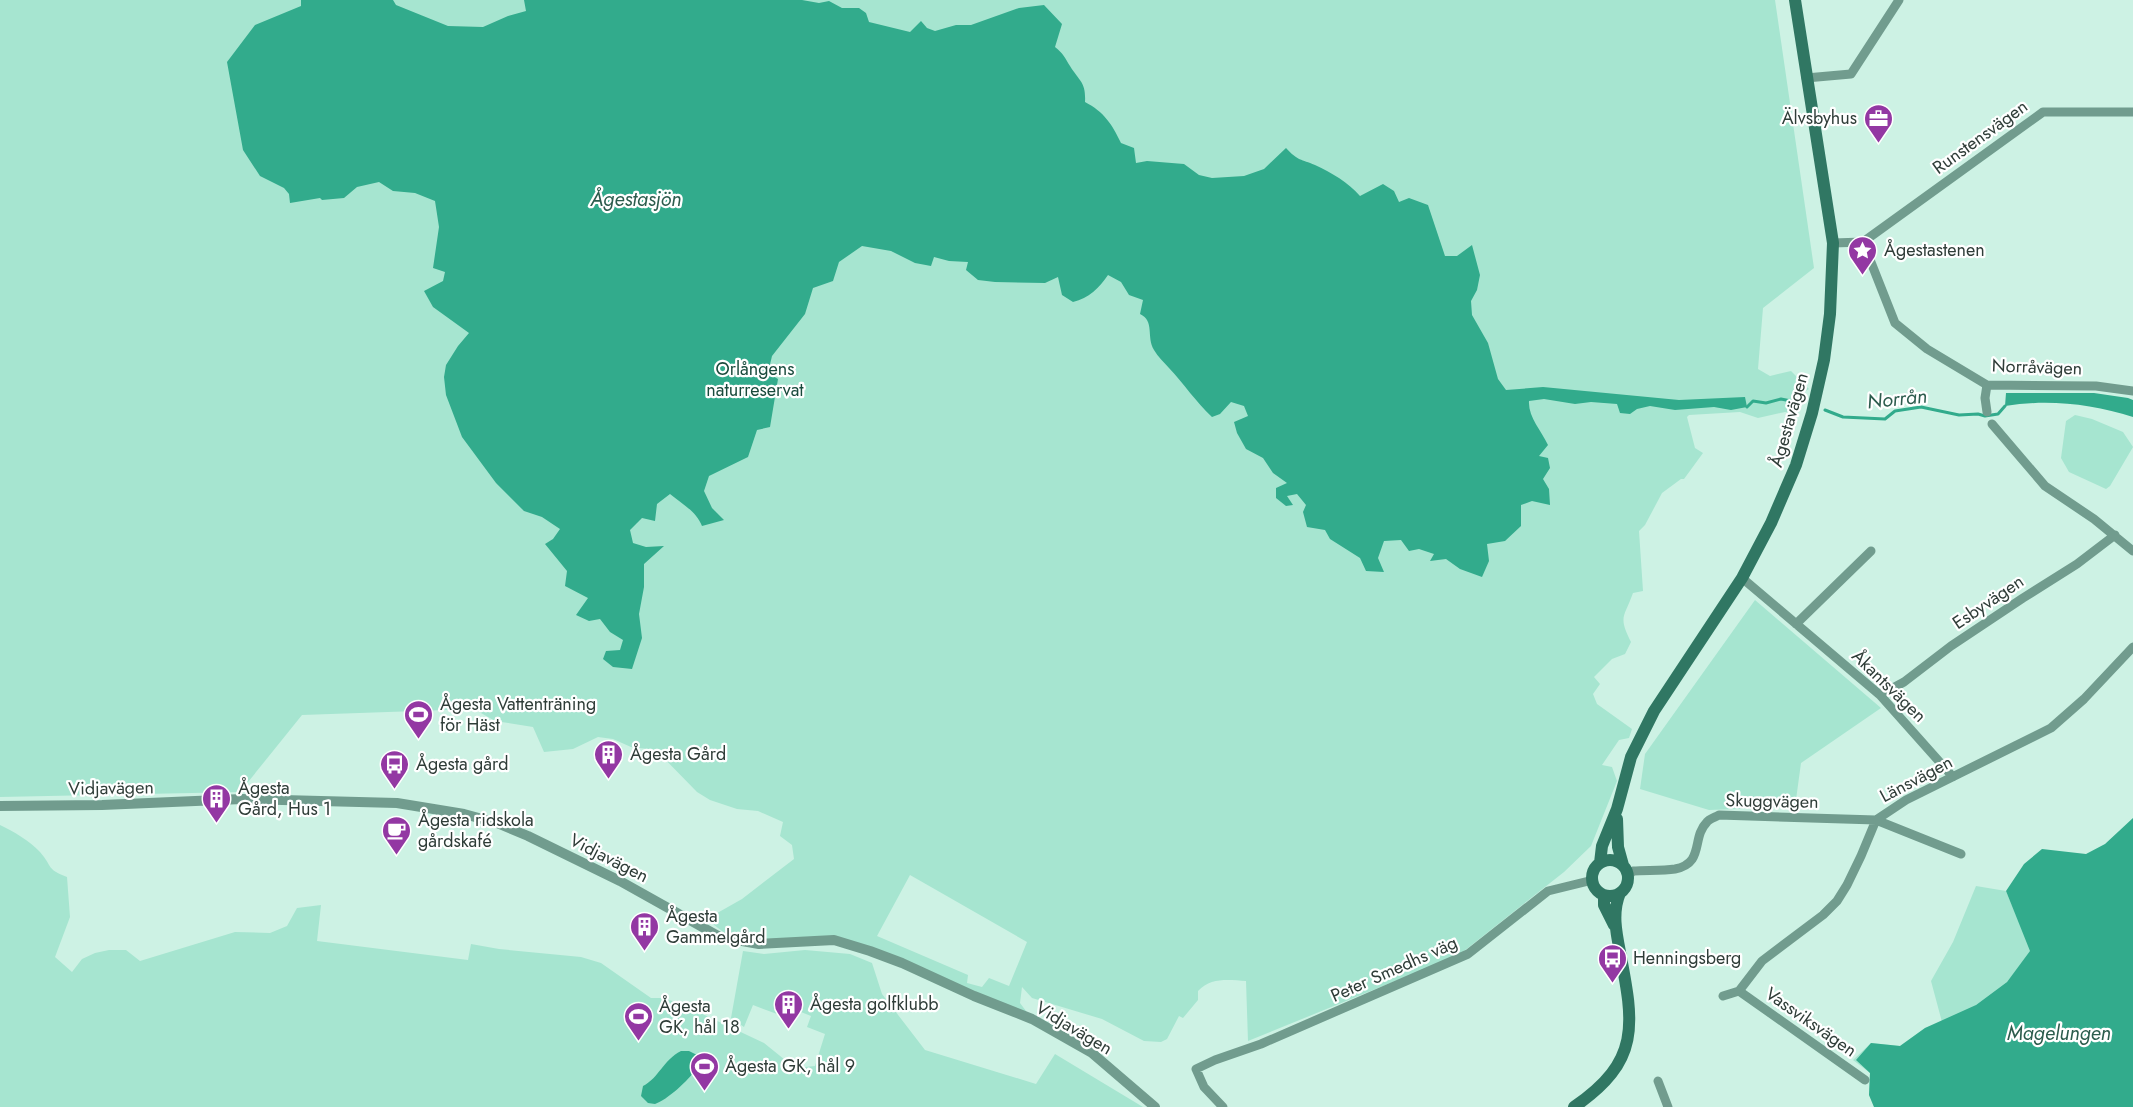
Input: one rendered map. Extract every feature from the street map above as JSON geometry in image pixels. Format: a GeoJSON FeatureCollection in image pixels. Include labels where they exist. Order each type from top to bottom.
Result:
{"type":"FeatureCollection","features":[{"type":"Feature","properties":{"kind":"main road","name":"Ågestavägen"},"geometry":{"type":"LineString","coordinates":[[1600,863],[1602,846],[1617,809],[1631,757],[1654,711],[1742,578],[1772,523],[1796,465],[1812,413],[1824,360],[1830,314],[1833,243],[1795,0]]}},
{"type":"Feature","properties":{"kind":"main road","name":"Ågestavägen"},"geometry":{"type":"LineString","coordinates":[[1617,809],[1618,847],[1626,871]]}},
{"type":"Feature","properties":{"kind":"main road"},"geometry":{"type":"LineString","coordinates":[[1574,1107],[1611,1077],[1626,1049],[1630,1028],[1626,986],[1616,929],[1616,903],[1627,884],[1626,871],[1615,861],[1600,863],[1593,880],[1597,889],[1604,895],[1620,893]]}},
{"type":"Feature","properties":{"kind":"main road"},"geometry":{"type":"LineString","coordinates":[[1604,895],[1604,905],[1616,929]]}},
{"type":"Feature","properties":{"kind":"street"},"geometry":{"type":"LineString","coordinates":[[1806,78],[1851,74],[1899,0]]}},
{"type":"Feature","properties":{"kind":"street","name":"Runstensvägen"},"geometry":{"type":"LineString","coordinates":[[1863,242],[2043,112],[2133,112]]}},
{"type":"Feature","properties":{"kind":"street"},"geometry":{"type":"LineString","coordinates":[[1833,243],[1863,242]]}},
{"type":"Feature","properties":{"kind":"street","name":"Norråvägen"},"geometry":{"type":"LineString","coordinates":[[1863,242],[1894,323],[1927,349],[1988,385],[2097,386],[2133,391]]}},
{"type":"Feature","properties":{"kind":"street"},"geometry":{"type":"LineString","coordinates":[[1987,412],[1985,398],[1988,385]]}},
{"type":"Feature","properties":{"kind":"street"},"geometry":{"type":"LineString","coordinates":[[1992,424],[2045,486],[2115,535],[2133,551]]}},
{"type":"Feature","properties":{"kind":"street","name":"Esbyvägen"},"geometry":{"type":"LineString","coordinates":[[1880,695],[1904,682],[1951,646],[2077,564],[2115,535]]}},
{"type":"Feature","properties":{"kind":"street"},"geometry":{"type":"LineString","coordinates":[[1796,624],[1871,551]]}},
{"type":"Feature","properties":{"kind":"street","name":"Åkantsvägen"},"geometry":{"type":"LineString","coordinates":[[1742,578],[1880,695],[1953,777]]}},
{"type":"Feature","properties":{"kind":"street","name":"Länsvägen"},"geometry":{"type":"LineString","coordinates":[[1738,991],[1762,961],[1824,915],[1837,901],[1847,885],[1876,820],[1906,800],[2051,728],[2084,699],[2133,647]]}},
{"type":"Feature","properties":{"kind":"street","name":"Vidjavägen"},"geometry":{"type":"LineString","coordinates":[[0,806],[102,805],[242,799],[398,803],[464,814],[497,823],[528,836],[620,881],[720,937],[759,944],[834,940],[902,963],[974,996],[1032,1019],[1092,1053],[1155,1107]]}},
{"type":"Feature","properties":{"kind":"street","name":"Skuggvägen"},"geometry":{"type":"LineString","coordinates":[[1626,871],[1676,869],[1687,864],[1695,856],[1698,840],[1706,822],[1719,815],[1876,820]]}},
{"type":"Feature","properties":{"kind":"street"},"geometry":{"type":"LineString","coordinates":[[1876,820],[1961,854]]}},
{"type":"Feature","properties":{"kind":"street","name":"Peter Smedhs väg"},"geometry":{"type":"LineString","coordinates":[[1223,1107],[1204,1087],[1196,1069],[1261,1044],[1468,954],[1548,891],[1593,880]]}},
{"type":"Feature","properties":{"kind":"street"},"geometry":{"type":"LineString","coordinates":[[1723,996],[1738,991]]}},
{"type":"Feature","properties":{"kind":"street","name":"Vassviksvägen"},"geometry":{"type":"LineString","coordinates":[[1738,991],[1865,1080]]}},
{"type":"Feature","properties":{"kind":"street"},"geometry":{"type":"LineString","coordinates":[[1658,1081],[1668,1107]]}},
{"type":"Feature","properties":{"kind":"green space","name":"Orlångens naturreservat"},"geometry":{"type":"Polygon","coordinates":[[[0,0],[1775,0],[1814,268],[1763,308],[1758,369],[1770,376],[1791,371],[1809,389],[1797,396],[1793,413],[1785,412],[1758,418],[1740,412],[1689,415],[1687,417],[1695,448],[1703,453],[1684,479],[1662,493],[1645,525],[1639,531],[1643,591],[1633,593],[1624,617],[1631,642],[1625,654],[1612,659],[1594,677],[1600,684],[1593,694],[1597,704],[1632,729],[1629,738],[1619,740],[1602,765],[1612,767],[1617,781],[1591,846],[1564,872],[1459,955],[1248,1041],[1246,981],[1220,980],[1203,987],[1198,991],[1198,1000],[1183,1018],[1179,1016],[1167,1039],[1161,1042],[1144,1041],[1102,1019],[1032,998],[1022,987],[1020,1003],[1032,1019],[834,940],[734,940],[714,925],[712,916],[742,899],[794,859],[792,845],[780,836],[783,822],[758,811],[737,809],[710,800],[697,792],[656,750],[631,747],[613,739],[598,737],[573,749],[544,752],[533,727],[495,721],[474,709],[302,715],[240,792],[0,797],[0,0]],[[910,875],[877,936],[968,975],[967,983],[982,987],[989,978],[1009,986],[1027,942],[910,875]]]}},
{"type":"Feature","properties":{"kind":"green space"},"geometry":{"type":"Polygon","coordinates":[[[2075,415],[2092,419],[2123,432],[2133,447],[2106,489],[2069,472],[2061,458],[2066,421],[2075,415]]]}},
{"type":"Feature","properties":{"kind":"green space"},"geometry":{"type":"Polygon","coordinates":[[[1755,600],[1881,708],[1801,763],[1795,807],[1709,810],[1640,789],[1645,754],[1755,600]]]}},
{"type":"Feature","properties":{"kind":"green space","name":"Ågesta golfklubb"},"geometry":{"type":"Polygon","coordinates":[[[0,825],[31,844],[53,870],[67,877],[70,917],[55,957],[72,972],[82,959],[109,950],[126,950],[140,961],[235,932],[270,933],[287,926],[297,908],[321,905],[317,941],[468,960],[471,944],[581,957],[601,963],[651,998],[677,1002],[764,1043],[795,1068],[815,1066],[825,1034],[807,1027],[811,1016],[781,1004],[777,1014],[753,1005],[744,1027],[731,1018],[743,951],[764,954],[805,950],[850,954],[872,963],[882,994],[925,1050],[1036,1084],[1055,1054],[1143,1107],[0,1107],[0,825]]]}},
{"type":"Feature","properties":{"kind":"green space"},"geometry":{"type":"Polygon","coordinates":[[[1976,886],[2006,891],[2031,951],[2007,982],[1976,1005],[1874,1107],[1869,1095],[1870,1073],[1853,1060],[1871,1043],[1900,1046],[1925,1028],[1942,1022],[1931,981],[1953,942],[1976,886]]]}},
{"type":"Feature","properties":{"kind":"water","name":"Ågestasjön"},"geometry":{"type":"Polygon","coordinates":[[[301,0],[393,0],[396,5],[448,26],[483,27],[526,11],[524,0],[802,0],[819,3],[829,1],[842,8],[859,8],[866,13],[869,22],[910,32],[921,21],[927,28],[935,31],[956,25],[971,25],[1019,8],[1044,5],[1062,24],[1055,47],[1082,82],[1085,102],[1107,119],[1121,143],[1134,148],[1136,163],[1147,161],[1184,164],[1199,175],[1212,178],[1244,176],[1264,169],[1286,148],[1297,158],[1339,178],[1360,196],[1383,184],[1394,191],[1399,202],[1409,198],[1428,205],[1445,256],[1457,256],[1472,245],[1480,275],[1477,290],[1471,301],[1472,315],[1488,343],[1498,379],[1506,390],[1543,387],[1679,400],[1745,397],[1747,407],[1731,410],[1714,407],[1675,410],[1650,406],[1637,409],[1630,414],[1620,413],[1617,404],[1591,402],[1575,404],[1544,399],[1529,401],[1533,418],[1548,445],[1539,456],[1548,458],[1550,468],[1543,479],[1549,489],[1550,505],[1532,501],[1521,505],[1521,526],[1505,541],[1487,544],[1489,561],[1482,577],[1460,569],[1446,559],[1430,561],[1434,554],[1419,549],[1409,551],[1401,540],[1384,541],[1378,558],[1384,572],[1366,571],[1360,558],[1330,539],[1325,530],[1307,527],[1303,512],[1306,505],[1297,494],[1287,496],[1293,505],[1286,506],[1276,498],[1276,488],[1287,483],[1273,473],[1263,458],[1246,449],[1237,433],[1234,422],[1248,416],[1244,406],[1231,402],[1220,414],[1212,417],[1206,411],[1156,353],[1152,345],[1149,325],[1145,317],[1140,314],[1143,300],[1129,295],[1121,282],[1108,275],[1093,292],[1073,302],[1062,295],[1058,277],[1045,283],[978,280],[966,270],[968,262],[934,257],[931,266],[915,263],[891,251],[862,246],[839,262],[833,281],[813,288],[805,314],[772,356],[768,373],[778,379],[770,427],[757,430],[748,457],[709,476],[704,491],[712,508],[724,520],[702,526],[692,512],[670,494],[657,504],[655,521],[642,518],[630,530],[633,543],[646,547],[664,546],[644,564],[644,587],[639,614],[642,638],[632,669],[613,667],[603,659],[606,651],[620,650],[623,640],[610,632],[600,619],[589,621],[576,615],[588,598],[565,586],[567,571],[545,544],[553,539],[560,529],[542,517],[524,511],[496,483],[462,437],[446,395],[444,377],[446,365],[469,333],[433,307],[424,291],[443,281],[445,272],[433,268],[439,227],[435,201],[415,193],[393,191],[379,182],[357,187],[344,198],[322,200],[320,198],[290,203],[289,194],[284,188],[260,176],[243,150],[227,62],[255,25],[301,6],[301,0]]]}},
{"type":"Feature","properties":{"kind":"water"},"geometry":{"type":"Polygon","coordinates":[[[2006,393],[2094,393],[2128,398],[2133,400],[2133,417],[2070,404],[2037,403],[2005,406],[2006,393]]]}},
{"type":"Feature","properties":{"kind":"water","name":"Magelungen"},"geometry":{"type":"Polygon","coordinates":[[[2133,818],[2133,1107],[1874,1107],[1869,1095],[1870,1073],[1856,1060],[1871,1043],[1900,1046],[1925,1028],[1976,1005],[2007,982],[2030,951],[2006,891],[2024,864],[2042,849],[2086,854],[2105,844],[2133,818]]]}},
{"type":"Feature","properties":{"kind":"water"},"geometry":{"type":"Polygon","coordinates":[[[681,1051],[689,1051],[697,1055],[696,1069],[683,1084],[665,1098],[655,1104],[648,1103],[641,1096],[643,1086],[681,1051]]]}},
{"type":"Feature","properties":{"kind":"waterway","name":"Norrån"},"geometry":{"type":"LineString","coordinates":[[1747,407],[1753,401],[1766,403],[1781,399],[1801,403]]}},
{"type":"Feature","properties":{"kind":"waterway","name":"Norrån"},"geometry":{"type":"LineString","coordinates":[[1825,410],[1843,417],[1885,419],[1895,411],[1921,407],[1959,415],[1985,416],[1998,414],[2005,406]]}},
{"type":"Feature","properties":{"kind":"place","name":"Älvsbyhus"},"geometry":{"type":"Point","coordinates":[1878,144]}},
{"type":"Feature","properties":{"kind":"place","name":"Ågestastenen"},"geometry":{"type":"Point","coordinates":[1863,276]}},
{"type":"Feature","properties":{"kind":"place","name":"Ågesta Vattenträning för Häst"},"geometry":{"type":"Point","coordinates":[419,740]}},
{"type":"Feature","properties":{"kind":"place","name":"Ågesta Gård"},"geometry":{"type":"Point","coordinates":[609,780]}},
{"type":"Feature","properties":{"kind":"place","name":"Ågesta gård"},"geometry":{"type":"Point","coordinates":[395,790]}},
{"type":"Feature","properties":{"kind":"place","name":"Ågesta Gård, Hus 1"},"geometry":{"type":"Point","coordinates":[217,824]}},
{"type":"Feature","properties":{"kind":"place","name":"Ågesta ridskola gårdskafé"},"geometry":{"type":"Point","coordinates":[397,856]}},
{"type":"Feature","properties":{"kind":"place","name":"Ågesta Gammelgård"},"geometry":{"type":"Point","coordinates":[645,952]}},
{"type":"Feature","properties":{"kind":"place","name":"Henningsberg"},"geometry":{"type":"Point","coordinates":[1612,984]}},
{"type":"Feature","properties":{"kind":"place","name":"Ågesta golfklubb"},"geometry":{"type":"Point","coordinates":[789,1030]}},
{"type":"Feature","properties":{"kind":"place","name":"Ågesta GK, hål 18"},"geometry":{"type":"Point","coordinates":[638,1042]}},
{"type":"Feature","properties":{"kind":"place","name":"Ågesta GK, hål 9"},"geometry":{"type":"Point","coordinates":[704,1092]}}]}
